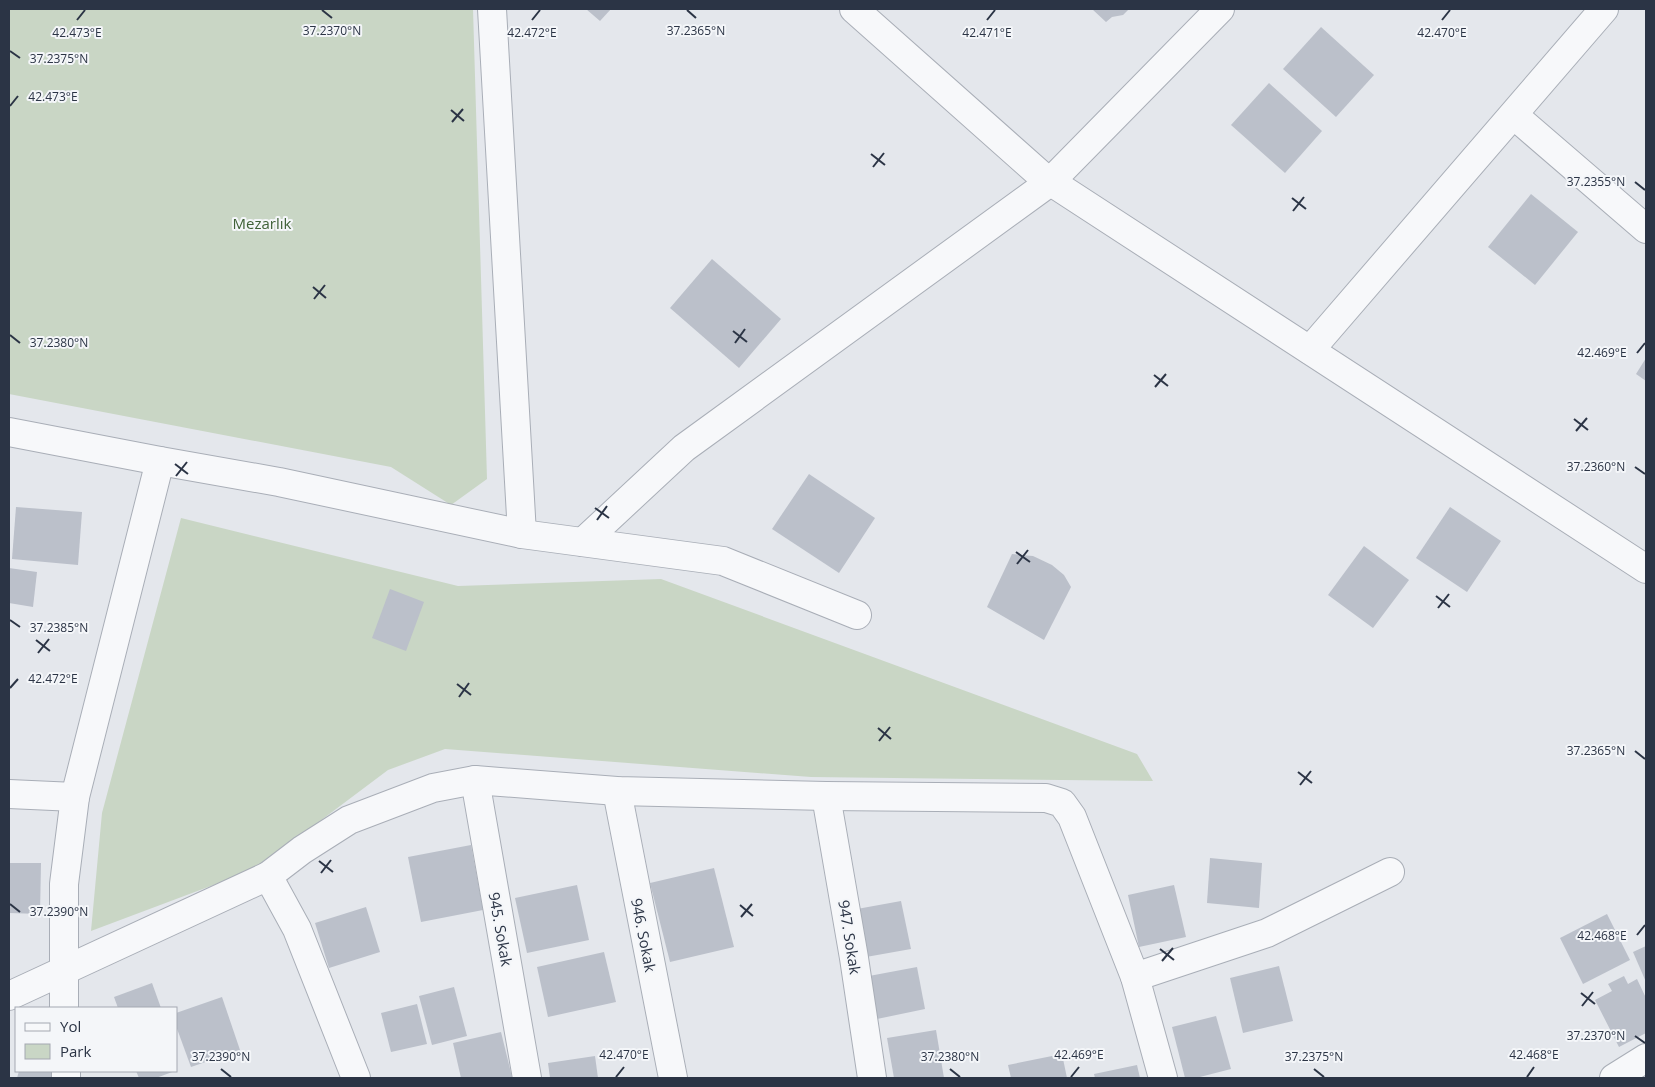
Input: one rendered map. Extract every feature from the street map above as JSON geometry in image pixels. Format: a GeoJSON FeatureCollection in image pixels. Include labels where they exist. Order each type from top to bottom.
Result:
{"type":"FeatureCollection","features":[{"type":"Feature","properties":{"kind":"street"},"geometry":{"type":"LineString","coordinates":[[492,9],[522,534]]}},
{"type":"Feature","properties":{"kind":"street"},"geometry":{"type":"LineString","coordinates":[[583,542],[684,448],[1050,182],[1220,9]]}},
{"type":"Feature","properties":{"kind":"street"},"geometry":{"type":"LineString","coordinates":[[1310,350],[1604,9]]}},
{"type":"Feature","properties":{"kind":"street"},"geometry":{"type":"LineString","coordinates":[[858,10],[1050,182],[1646,568]]}},
{"type":"Feature","properties":{"kind":"street"},"geometry":{"type":"LineString","coordinates":[[1523,123],[1646,229]]}},
{"type":"Feature","properties":{"kind":"street"},"geometry":{"type":"LineString","coordinates":[[9,432],[279,482],[522,534],[723,560],[857,616]]}},
{"type":"Feature","properties":{"kind":"street"},"geometry":{"type":"LineString","coordinates":[[64,1007],[64,884],[75,797],[160,461]]}},
{"type":"Feature","properties":{"kind":"street"},"geometry":{"type":"LineString","coordinates":[[9,996],[268,876],[302,850],[349,820],[433,788],[475,780],[617,791],[826,796],[1046,798],[1062,803],[1072,817],[1135,977],[1164,1078]]}},
{"type":"Feature","properties":{"kind":"street","name":"945. Sokak"},"geometry":{"type":"LineString","coordinates":[[475,780],[527,1078]]}},
{"type":"Feature","properties":{"kind":"street","name":"946. Sokak"},"geometry":{"type":"LineString","coordinates":[[617,791],[673,1078]]}},
{"type":"Feature","properties":{"kind":"street"},"geometry":{"type":"LineString","coordinates":[[9,794],[75,797]]}},
{"type":"Feature","properties":{"kind":"street","name":"947. Sokak"},"geometry":{"type":"LineString","coordinates":[[826,796],[854,958],[872,1078]]}},
{"type":"Feature","properties":{"kind":"street"},"geometry":{"type":"LineString","coordinates":[[1135,977],[1267,932],[1390,872]]}},
{"type":"Feature","properties":{"kind":"street"},"geometry":{"type":"LineString","coordinates":[[268,876],[297,929],[356,1078]]}},
{"type":"Feature","properties":{"kind":"street"},"geometry":{"type":"LineString","coordinates":[[1614,1078],[1646,1058]]}},
{"type":"Feature","properties":{"kind":"green space","name":"Mezarlık"},"geometry":{"type":"Polygon","coordinates":[[[9,9],[473,9],[487,479],[451,505],[391,467],[9,394],[9,9]]]}},
{"type":"Feature","properties":{"kind":"green space"},"geometry":{"type":"Polygon","coordinates":[[[181,518],[458,586],[661,579],[1137,754],[1153,781],[811,777],[445,749],[388,770],[256,869],[91,931],[102,813],[181,518]]]}},
{"type":"Feature","properties":{"kind":"building"},"geometry":{"type":"Polygon","coordinates":[[[586,9],[611,9],[600,21],[586,9]]]}},
{"type":"Feature","properties":{"kind":"building"},"geometry":{"type":"Polygon","coordinates":[[[1092,9],[1129,9],[1123,15],[1112,17],[1106,22],[1092,9]]]}},
{"type":"Feature","properties":{"kind":"building"},"geometry":{"type":"Polygon","coordinates":[[[1321,27],[1374,75],[1336,117],[1283,69],[1321,27]]]}},
{"type":"Feature","properties":{"kind":"building"},"geometry":{"type":"Polygon","coordinates":[[[1269,83],[1322,131],[1285,173],[1231,125],[1269,83]]]}},
{"type":"Feature","properties":{"kind":"building"},"geometry":{"type":"Polygon","coordinates":[[[1531,194],[1578,232],[1535,285],[1488,247],[1531,194]]]}},
{"type":"Feature","properties":{"kind":"building"},"geometry":{"type":"Polygon","coordinates":[[[712,259],[781,319],[739,368],[670,308],[712,259]]]}},
{"type":"Feature","properties":{"kind":"building"},"geometry":{"type":"Polygon","coordinates":[[[1646,358],[1646,381],[1636,374],[1646,358]]]}},
{"type":"Feature","properties":{"kind":"building"},"geometry":{"type":"Polygon","coordinates":[[[809,474],[875,518],[839,573],[772,529],[809,474]]]}},
{"type":"Feature","properties":{"kind":"building"},"geometry":{"type":"Polygon","coordinates":[[[16,507],[82,512],[78,565],[12,559],[16,507]]]}},
{"type":"Feature","properties":{"kind":"building"},"geometry":{"type":"Polygon","coordinates":[[[1450,507],[1501,541],[1467,592],[1416,558],[1450,507]]]}},
{"type":"Feature","properties":{"kind":"building"},"geometry":{"type":"Polygon","coordinates":[[[1364,546],[1409,580],[1373,628],[1328,595],[1364,546]]]}},
{"type":"Feature","properties":{"kind":"building"},"geometry":{"type":"Polygon","coordinates":[[[1012,554],[1033,556],[1052,565],[1064,575],[1071,587],[1044,640],[987,607],[1012,554]]]}},
{"type":"Feature","properties":{"kind":"building"},"geometry":{"type":"Polygon","coordinates":[[[9,568],[37,572],[33,607],[9,603],[9,568]]]}},
{"type":"Feature","properties":{"kind":"building"},"geometry":{"type":"Polygon","coordinates":[[[390,589],[424,602],[406,651],[372,638],[390,589]]]}},
{"type":"Feature","properties":{"kind":"building"},"geometry":{"type":"Polygon","coordinates":[[[471,845],[483,910],[421,922],[408,857],[471,845]]]}},
{"type":"Feature","properties":{"kind":"building"},"geometry":{"type":"Polygon","coordinates":[[[1210,858],[1262,863],[1259,908],[1207,903],[1210,858]]]}},
{"type":"Feature","properties":{"kind":"building"},"geometry":{"type":"Polygon","coordinates":[[[9,863],[41,863],[40,914],[9,913],[9,863]]]}},
{"type":"Feature","properties":{"kind":"building"},"geometry":{"type":"Polygon","coordinates":[[[714,868],[734,947],[670,962],[650,883],[714,868]]]}},
{"type":"Feature","properties":{"kind":"building"},"geometry":{"type":"Polygon","coordinates":[[[577,885],[589,940],[527,953],[515,898],[577,885]]]}},
{"type":"Feature","properties":{"kind":"building"},"geometry":{"type":"Polygon","coordinates":[[[1174,885],[1186,937],[1139,947],[1128,895],[1174,885]]]}},
{"type":"Feature","properties":{"kind":"building"},"geometry":{"type":"Polygon","coordinates":[[[901,901],[911,949],[866,957],[857,909],[901,901]]]}},
{"type":"Feature","properties":{"kind":"building"},"geometry":{"type":"Polygon","coordinates":[[[366,907],[380,952],[329,968],[315,923],[366,907]]]}},
{"type":"Feature","properties":{"kind":"building"},"geometry":{"type":"Polygon","coordinates":[[[1607,914],[1630,960],[1583,984],[1560,938],[1607,914]]]}},
{"type":"Feature","properties":{"kind":"building"},"geometry":{"type":"Polygon","coordinates":[[[1646,946],[1646,982],[1633,952],[1646,946]]]}},
{"type":"Feature","properties":{"kind":"building"},"geometry":{"type":"Polygon","coordinates":[[[604,952],[616,1002],[548,1017],[537,967],[604,952]]]}},
{"type":"Feature","properties":{"kind":"building"},"geometry":{"type":"Polygon","coordinates":[[[1279,966],[1293,1021],[1243,1033],[1230,978],[1279,966]]]}},
{"type":"Feature","properties":{"kind":"building"},"geometry":{"type":"Polygon","coordinates":[[[917,967],[925,1009],[877,1019],[869,976],[917,967]]]}},
{"type":"Feature","properties":{"kind":"building"},"geometry":{"type":"Polygon","coordinates":[[[1624,976],[1628,984],[1637,979],[1646,998],[1646,1033],[1619,1047],[1595,1000],[1612,991],[1608,984],[1624,976]]]}},
{"type":"Feature","properties":{"kind":"building"},"geometry":{"type":"Polygon","coordinates":[[[152,983],[161,1007],[118,1007],[114,997],[152,983]]]}},
{"type":"Feature","properties":{"kind":"building"},"geometry":{"type":"Polygon","coordinates":[[[454,987],[467,1036],[432,1045],[419,996],[454,987]]]}},
{"type":"Feature","properties":{"kind":"building"},"geometry":{"type":"Polygon","coordinates":[[[222,997],[240,1050],[191,1067],[178,1031],[178,1012],[222,997]]]}},
{"type":"Feature","properties":{"kind":"building"},"geometry":{"type":"Polygon","coordinates":[[[417,1004],[427,1044],[391,1052],[381,1013],[417,1004]]]}},
{"type":"Feature","properties":{"kind":"building"},"geometry":{"type":"Polygon","coordinates":[[[1216,1016],[1231,1069],[1196,1078],[1185,1078],[1172,1027],[1216,1016]]]}},
{"type":"Feature","properties":{"kind":"building"},"geometry":{"type":"Polygon","coordinates":[[[936,1030],[944,1078],[894,1078],[887,1038],[936,1030]]]}},
{"type":"Feature","properties":{"kind":"building"},"geometry":{"type":"Polygon","coordinates":[[[501,1032],[512,1077],[461,1078],[453,1043],[501,1032]]]}},
{"type":"Feature","properties":{"kind":"building"},"geometry":{"type":"Polygon","coordinates":[[[1062,1054],[1067,1078],[1011,1078],[1008,1065],[1062,1054]]]}},
{"type":"Feature","properties":{"kind":"building"},"geometry":{"type":"Polygon","coordinates":[[[595,1056],[598,1078],[550,1078],[548,1063],[595,1056]]]}},
{"type":"Feature","properties":{"kind":"building"},"geometry":{"type":"Polygon","coordinates":[[[1137,1065],[1140,1078],[1095,1078],[1094,1074],[1137,1065]]]}},
{"type":"Feature","properties":{"kind":"building"},"geometry":{"type":"Polygon","coordinates":[[[19,1072],[55,1072],[55,1078],[17,1078],[19,1072]]]}},
{"type":"Feature","properties":{"kind":"building"},"geometry":{"type":"Polygon","coordinates":[[[136,1072],[172,1072],[156,1078],[139,1078],[136,1072]]]}}]}
